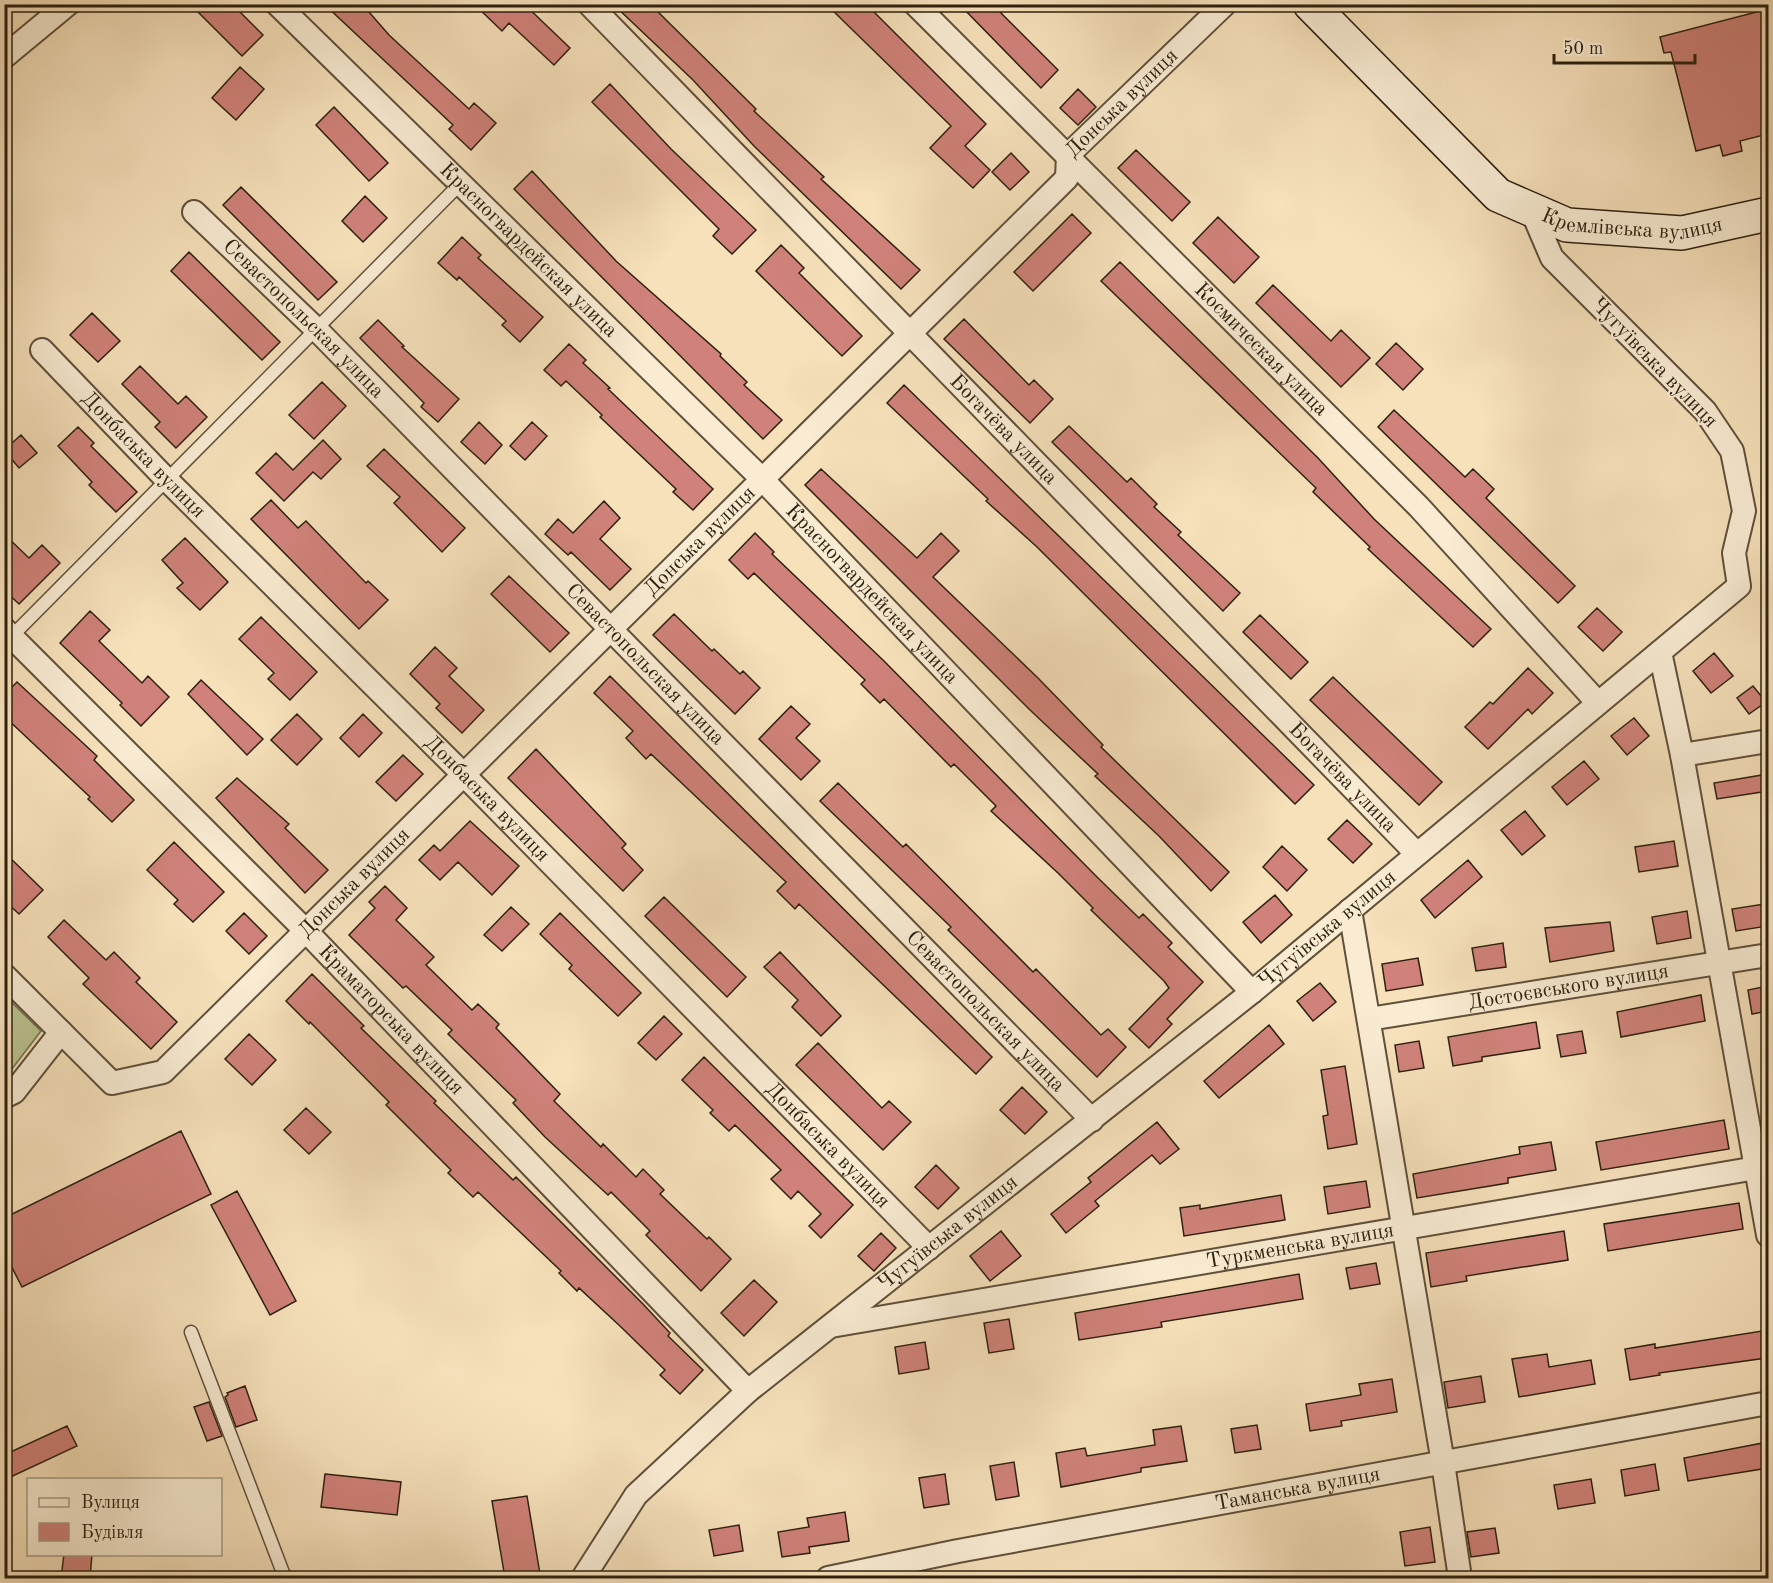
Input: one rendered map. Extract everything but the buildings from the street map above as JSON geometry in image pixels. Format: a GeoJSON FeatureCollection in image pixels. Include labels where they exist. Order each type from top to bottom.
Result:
{"type":"FeatureCollection","features":[{"type":"Feature","properties":{"kind":"street"},"geometry":{"type":"LineString","coordinates":[[4,57],[68,4]]}},
{"type":"Feature","properties":{"kind":"street","name":"Красногвардейская улица"},"geometry":{"type":"LineString","coordinates":[[277,4],[459,185],[762,479],[1252,992]]}},
{"type":"Feature","properties":{"kind":"street","name":"Богачёва улица"},"geometry":{"type":"LineString","coordinates":[[589,4],[1417,854]]}},
{"type":"Feature","properties":{"kind":"street","name":"Космическая улица"},"geometry":{"type":"LineString","coordinates":[[915,4],[1419,507],[1598,703]]}},
{"type":"Feature","properties":{"kind":"street","name":"Донська вулиця"},"geometry":{"type":"LineString","coordinates":[[61,1032],[112,1083],[163,1072],[1067,178],[1068,155],[1225,4]]}},
{"type":"Feature","properties":{"kind":"street","name":"Кремлівська вулиця"},"geometry":{"type":"LineString","coordinates":[[1310,4],[1498,195],[1567,225],[1682,232],[1768,214]]}},
{"type":"Feature","properties":{"kind":"street","name":"Чугуївська вулиця"},"geometry":{"type":"LineString","coordinates":[[583,1578],[636,1495],[748,1391],[1252,992],[1739,586],[1734,553],[1743,511],[1732,451],[1705,411],[1552,258],[1531,209]]}},
{"type":"Feature","properties":{"kind":"street","name":"Севастопольская улица"},"geometry":{"type":"LineString","coordinates":[[194,212],[316,329],[1092,1120]]}},
{"type":"Feature","properties":{"kind":"street","name":"Донбаська вулиця"},"geometry":{"type":"LineString","coordinates":[[42,350],[167,480],[464,775],[929,1248]]}},
{"type":"Feature","properties":{"kind":"street","name":"Краматорська вулиця"},"geometry":{"type":"LineString","coordinates":[[7,636],[306,931],[748,1391]]}},
{"type":"Feature","properties":{"kind":"street"},"geometry":{"type":"LineString","coordinates":[[1660,652],[1682,755],[1718,962],[1763,1167],[1768,1235]]}},
{"type":"Feature","properties":{"kind":"street"},"geometry":{"type":"LineString","coordinates":[[1682,755],[1768,741]]}},
{"type":"Feature","properties":{"kind":"street"},"geometry":{"type":"LineString","coordinates":[[1350,910],[1443,1463],[1460,1578]]}},
{"type":"Feature","properties":{"kind":"street","name":"Достоєвського вулиця"},"geometry":{"type":"LineString","coordinates":[[1369,1019],[1768,955]]}},
{"type":"Feature","properties":{"kind":"street"},"geometry":{"type":"LineString","coordinates":[[4,975],[61,1032],[14,1092],[4,1097]]}},
{"type":"Feature","properties":{"kind":"street","name":"Туркменська вулиця"},"geometry":{"type":"LineString","coordinates":[[830,1326],[1763,1167]]}},
{"type":"Feature","properties":{"kind":"street","name":"Таманська вулиця"},"geometry":{"type":"LineString","coordinates":[[828,1578],[958,1551],[1768,1403]]}},
{"type":"Feature","properties":{"kind":"lane"},"geometry":{"type":"LineString","coordinates":[[7,636],[167,480],[459,185]]}},
{"type":"Feature","properties":{"kind":"lane"},"geometry":{"type":"LineString","coordinates":[[191,1332],[285,1578]]}},
{"type":"Feature","properties":{"kind":"green space"},"geometry":{"type":"Polygon","coordinates":[[[5,996],[41,1031],[5,1078],[5,996]]]}}]}
